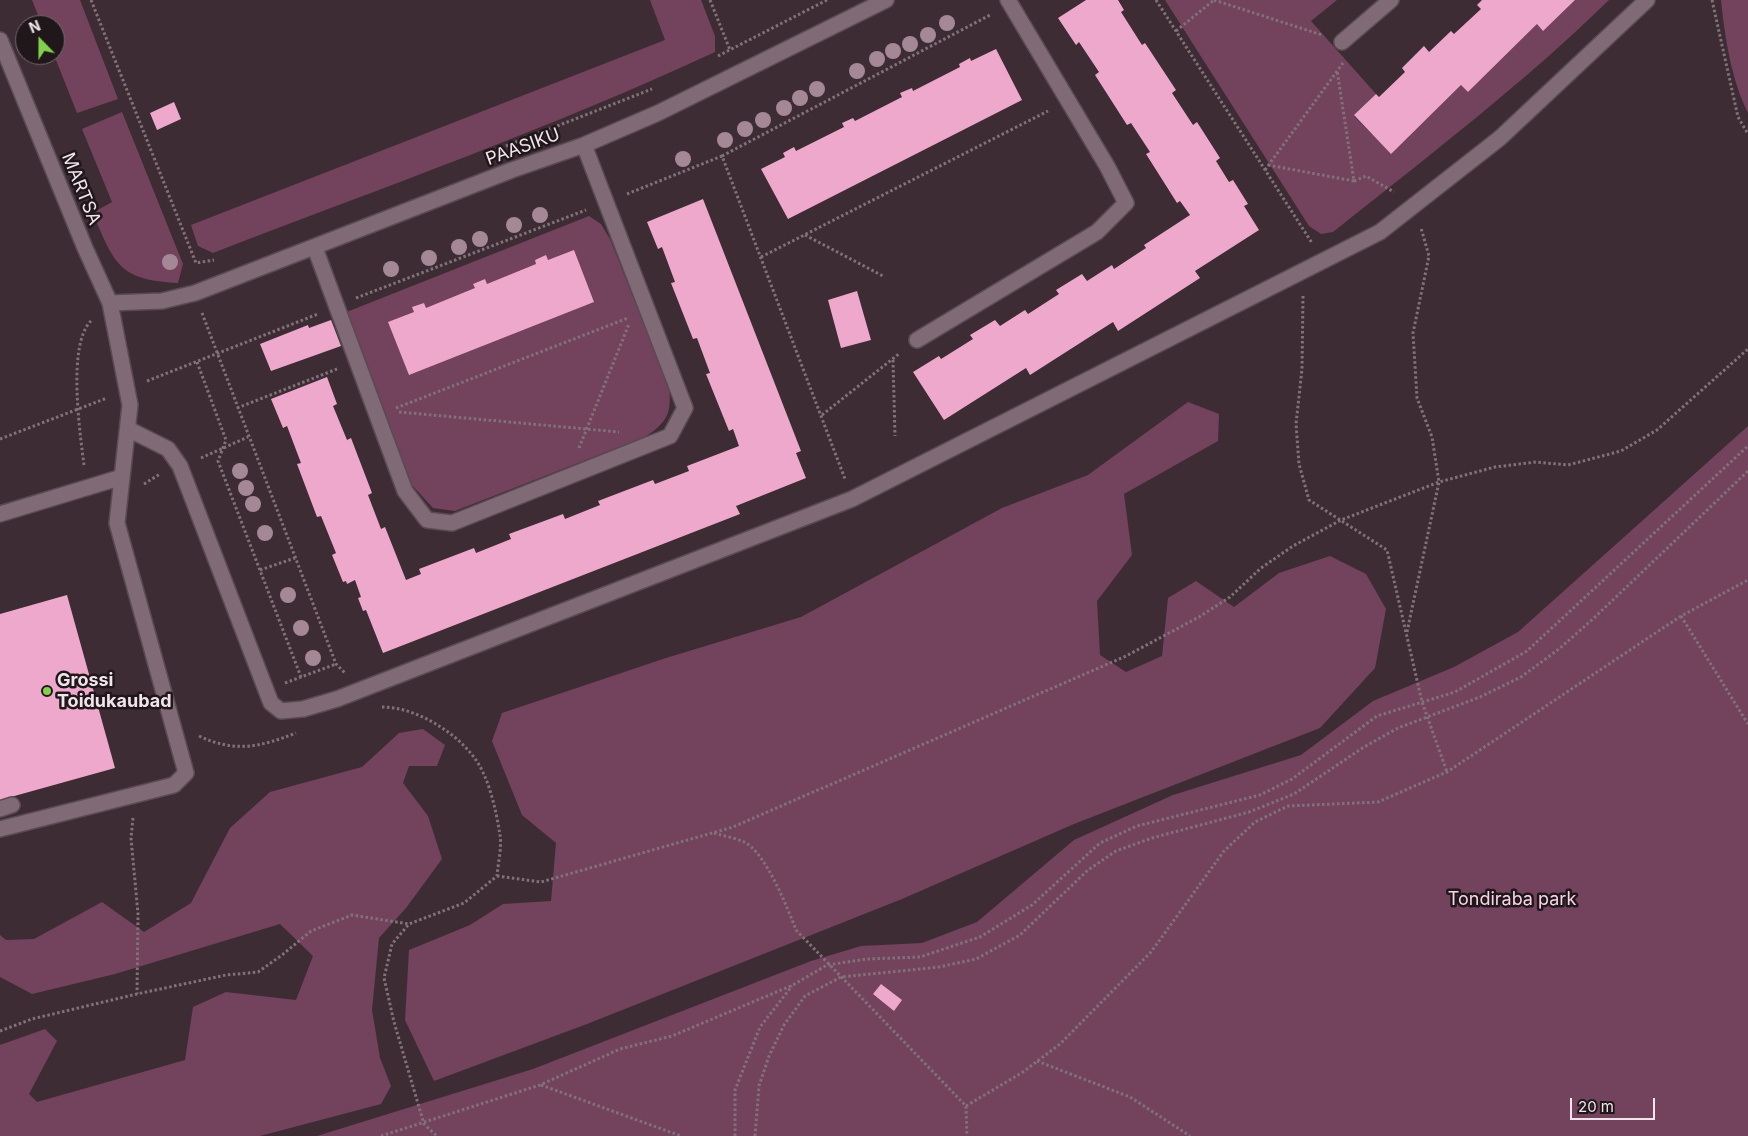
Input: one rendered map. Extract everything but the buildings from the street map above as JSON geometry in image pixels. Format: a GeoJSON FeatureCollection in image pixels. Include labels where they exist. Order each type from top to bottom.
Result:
{"type":"FeatureCollection","features":[{"type":"Feature","properties":{"kind":"street","name":"PAASIKU"},"geometry":{"type":"LineString","coordinates":[[110,303],[162,301],[195,293],[512,170],[584,145],[658,113],[886,0]]}},
{"type":"Feature","properties":{"kind":"street"},"geometry":{"type":"LineString","coordinates":[[1342,42],[1391,0]]}},
{"type":"Feature","properties":{"kind":"street"},"geometry":{"type":"LineString","coordinates":[[128,429],[168,449],[180,466],[271,703],[281,711],[303,709],[337,700],[852,499],[1380,232],[1500,138],[1648,0]]}},
{"type":"Feature","properties":{"kind":"street"},"geometry":{"type":"LineString","coordinates":[[917,340],[1097,232],[1126,203],[1009,2]]}},
{"type":"Feature","properties":{"kind":"street","name":"MARTSA"},"geometry":{"type":"LineString","coordinates":[[0,40],[85,248],[110,303],[130,406],[117,523],[186,773],[174,785],[135,795]]}},
{"type":"Feature","properties":{"kind":"street"},"geometry":{"type":"LineString","coordinates":[[315,248],[335,307],[406,491],[427,520],[452,522],[670,436],[685,408],[584,145]]}},
{"type":"Feature","properties":{"kind":"street"},"geometry":{"type":"LineString","coordinates":[[0,514],[122,477]]}},
{"type":"Feature","properties":{"kind":"street"},"geometry":{"type":"LineString","coordinates":[[0,829],[135,795]]}},
{"type":"Feature","properties":{"kind":"path"},"geometry":{"type":"LineString","coordinates":[[92,0],[196,263],[195,293],[237,408],[336,664],[348,677]]}},
{"type":"Feature","properties":{"kind":"path"},"geometry":{"type":"LineString","coordinates":[[710,0],[740,73]]}},
{"type":"Feature","properties":{"kind":"path"},"geometry":{"type":"LineString","coordinates":[[714,58],[827,0]]}},
{"type":"Feature","properties":{"kind":"path"},"geometry":{"type":"LineString","coordinates":[[1156,0],[1324,260]]}},
{"type":"Feature","properties":{"kind":"path"},"geometry":{"type":"LineString","coordinates":[[1176,31],[1214,0],[1342,42],[1345,60],[1265,170]]}},
{"type":"Feature","properties":{"kind":"path"},"geometry":{"type":"LineString","coordinates":[[1712,0],[1738,117],[1748,134]]}},
{"type":"Feature","properties":{"kind":"path"},"geometry":{"type":"LineString","coordinates":[[217,354],[722,156],[1009,2]]}},
{"type":"Feature","properties":{"kind":"path"},"geometry":{"type":"LineString","coordinates":[[1338,70],[1354,181]]}},
{"type":"Feature","properties":{"kind":"path"},"geometry":{"type":"LineString","coordinates":[[497,150],[655,88]]}},
{"type":"Feature","properties":{"kind":"path"},"geometry":{"type":"LineString","coordinates":[[761,257],[1068,101]]}},
{"type":"Feature","properties":{"kind":"path"},"geometry":{"type":"LineString","coordinates":[[722,156],[822,415],[852,499]]}},
{"type":"Feature","properties":{"kind":"path"},"geometry":{"type":"LineString","coordinates":[[1268,165],[1354,181],[1366,176],[1414,204],[1430,256],[1413,333],[1417,398],[1432,437],[1439,482],[1407,633]]}},
{"type":"Feature","properties":{"kind":"path"},"geometry":{"type":"LineString","coordinates":[[804,235],[883,276]]}},
{"type":"Feature","properties":{"kind":"path"},"geometry":{"type":"LineString","coordinates":[[196,263],[219,259]]}},
{"type":"Feature","properties":{"kind":"path"},"geometry":{"type":"LineString","coordinates":[[1304,270],[1302,369],[1296,424],[1299,464],[1309,500],[1387,550],[1422,702],[1447,772]]}},
{"type":"Feature","properties":{"kind":"path"},"geometry":{"type":"LineString","coordinates":[[87,488],[77,411],[76,378],[84,328],[110,303]]}},
{"type":"Feature","properties":{"kind":"path"},"geometry":{"type":"LineString","coordinates":[[567,477],[587,429],[632,316],[388,411],[587,429],[624,432]]}},
{"type":"Feature","properties":{"kind":"path"},"geometry":{"type":"LineString","coordinates":[[822,415],[917,340]]}},
{"type":"Feature","properties":{"kind":"path"},"geometry":{"type":"LineString","coordinates":[[497,876],[541,882],[733,827],[1126,656],[1200,617],[1230,597],[1261,568],[1293,546],[1341,520],[1439,482],[1495,467],[1536,462],[1568,465],[1621,451],[1657,430],[1748,349]]}},
{"type":"Feature","properties":{"kind":"path"},"geometry":{"type":"LineString","coordinates":[[893,359],[895,436]]}},
{"type":"Feature","properties":{"kind":"path"},"geometry":{"type":"LineString","coordinates":[[197,362],[226,440],[218,461],[301,677]]}},
{"type":"Feature","properties":{"kind":"path"},"geometry":{"type":"LineString","coordinates":[[237,408],[356,362]]}},
{"type":"Feature","properties":{"kind":"path"},"geometry":{"type":"LineString","coordinates":[[0,440],[77,411]]}},
{"type":"Feature","properties":{"kind":"path"},"geometry":{"type":"LineString","coordinates":[[381,1136],[424,1124],[540,1085],[620,1049],[672,1036],[793,985],[827,965],[867,959],[920,957],[980,937],[1032,904],[1100,843],[1137,826],[1260,795],[1292,779],[1377,716],[1455,692],[1527,651],[1748,446]]}},
{"type":"Feature","properties":{"kind":"path"},"geometry":{"type":"LineString","coordinates":[[755,1136],[759,1086],[768,1056],[784,1025],[805,996],[841,978],[939,967],[976,958],[1020,935],[1088,870],[1116,851],[1152,838],[1249,812],[1294,794],[1364,746],[1398,728],[1480,697],[1521,677],[1559,650],[1748,471]]}},
{"type":"Feature","properties":{"kind":"path"},"geometry":{"type":"LineString","coordinates":[[260,570],[295,558]]}},
{"type":"Feature","properties":{"kind":"path"},"geometry":{"type":"LineString","coordinates":[[966,1106],[1037,1061],[1060,1044],[1151,952],[1224,851],[1255,822],[1288,806],[1378,802],[1447,772],[1681,616],[1748,580]]}},
{"type":"Feature","properties":{"kind":"path"},"geometry":{"type":"LineString","coordinates":[[1681,616],[1748,724]]}},
{"type":"Feature","properties":{"kind":"path"},"geometry":{"type":"LineString","coordinates":[[266,691],[336,664]]}},
{"type":"Feature","properties":{"kind":"path"},"geometry":{"type":"LineString","coordinates":[[380,707],[396,707],[435,722],[474,756],[488,784],[501,836],[497,876],[464,903],[409,924],[392,944],[384,978],[394,1022],[424,1124],[437,1136]]}},
{"type":"Feature","properties":{"kind":"path"},"geometry":{"type":"LineString","coordinates":[[173,724],[212,742],[242,748],[280,739],[305,730]]}},
{"type":"Feature","properties":{"kind":"path"},"geometry":{"type":"LineString","coordinates":[[135,795],[131,838],[138,914],[137,994]]}},
{"type":"Feature","properties":{"kind":"path"},"geometry":{"type":"LineString","coordinates":[[713,833],[746,842],[761,859],[782,896],[796,930],[827,965],[966,1106],[967,1136]]}},
{"type":"Feature","properties":{"kind":"path"},"geometry":{"type":"LineString","coordinates":[[0,1031],[32,1020],[137,994],[226,975],[258,972],[311,931],[352,915],[409,924]]}},
{"type":"Feature","properties":{"kind":"path"},"geometry":{"type":"LineString","coordinates":[[735,1136],[735,1090],[760,1027],[793,985]]}},
{"type":"Feature","properties":{"kind":"path"},"geometry":{"type":"LineString","coordinates":[[1037,1061],[1130,1097],[1190,1136]]}},
{"type":"Feature","properties":{"kind":"path"},"geometry":{"type":"LineString","coordinates":[[540,1085],[681,1136]]}},
{"type":"Feature","properties":{"kind":"green space"},"geometry":{"type":"Polygon","coordinates":[[[32,0],[80,0],[118,99],[77,113],[58,65],[65,65],[65,15],[38,15],[32,0]]]}},
{"type":"Feature","properties":{"kind":"green space"},"geometry":{"type":"Polygon","coordinates":[[[650,0],[701,0],[715,36],[715,52],[654,80],[529,132],[213,253],[198,246],[191,225],[665,40],[650,0]]]}},
{"type":"Feature","properties":{"kind":"green space"},"geometry":{"type":"Polygon","coordinates":[[[1165,0],[1337,0],[1311,21],[1376,94],[1354,116],[1391,153],[1461,85],[1468,92],[1537,24],[1575,0],[1609,0],[1509,91],[1333,232],[1321,234],[1309,226],[1165,0]]]}},
{"type":"Feature","properties":{"kind":"green space"},"geometry":{"type":"Polygon","coordinates":[[[1721,0],[1748,0],[1748,113],[1733,72],[1721,0]]]}},
{"type":"Feature","properties":{"kind":"green space"},"geometry":{"type":"Polygon","coordinates":[[[122,112],[183,264],[178,283],[144,278],[132,274],[122,267],[108,247],[94,216],[96,211],[112,202],[82,129],[122,112]]]}},
{"type":"Feature","properties":{"kind":"green space"},"geometry":{"type":"Polygon","coordinates":[[[589,216],[601,224],[610,239],[669,387],[669,411],[663,422],[645,437],[455,511],[433,508],[411,484],[344,313],[589,216]]]}},
{"type":"Feature","properties":{"kind":"green space"},"geometry":{"type":"Polygon","coordinates":[[[1188,402],[1219,414],[1218,441],[1124,494],[1132,555],[1097,601],[1100,655],[1126,672],[1162,656],[1168,598],[1196,581],[1234,607],[1279,573],[1330,556],[1366,574],[1386,609],[1375,668],[1320,728],[1074,824],[902,899],[587,1024],[434,1081],[405,1020],[409,950],[470,925],[503,904],[551,901],[556,843],[522,815],[492,741],[502,713],[666,658],[801,617],[1002,508],[1088,475],[1188,402]]]}},
{"type":"Feature","properties":{"kind":"green space","name":"Tondiraba park"},"geometry":{"type":"Polygon","coordinates":[[[1748,426],[1748,1136],[317,1136],[533,1069],[811,961],[861,946],[922,943],[977,922],[1074,840],[1173,795],[1301,755],[1373,701],[1454,667],[1518,632],[1748,426]]]}},
{"type":"Feature","properties":{"kind":"green space"},"geometry":{"type":"Polygon","coordinates":[[[423,729],[445,745],[437,766],[409,766],[403,783],[428,816],[442,859],[406,908],[379,938],[372,1010],[380,1058],[391,1086],[381,1104],[260,1136],[0,1136],[0,1045],[45,1029],[57,1041],[29,1094],[37,1102],[185,1060],[193,1007],[226,992],[296,1000],[313,956],[280,924],[115,974],[32,994],[0,977],[0,935],[6,940],[34,939],[102,902],[144,932],[191,903],[230,828],[270,792],[362,767],[399,733],[423,729]]]}},
{"type":"Feature","properties":{"kind":"place","name":"Grossi Toidukaubad"},"geometry":{"type":"Point","coordinates":[47,691]}}]}
